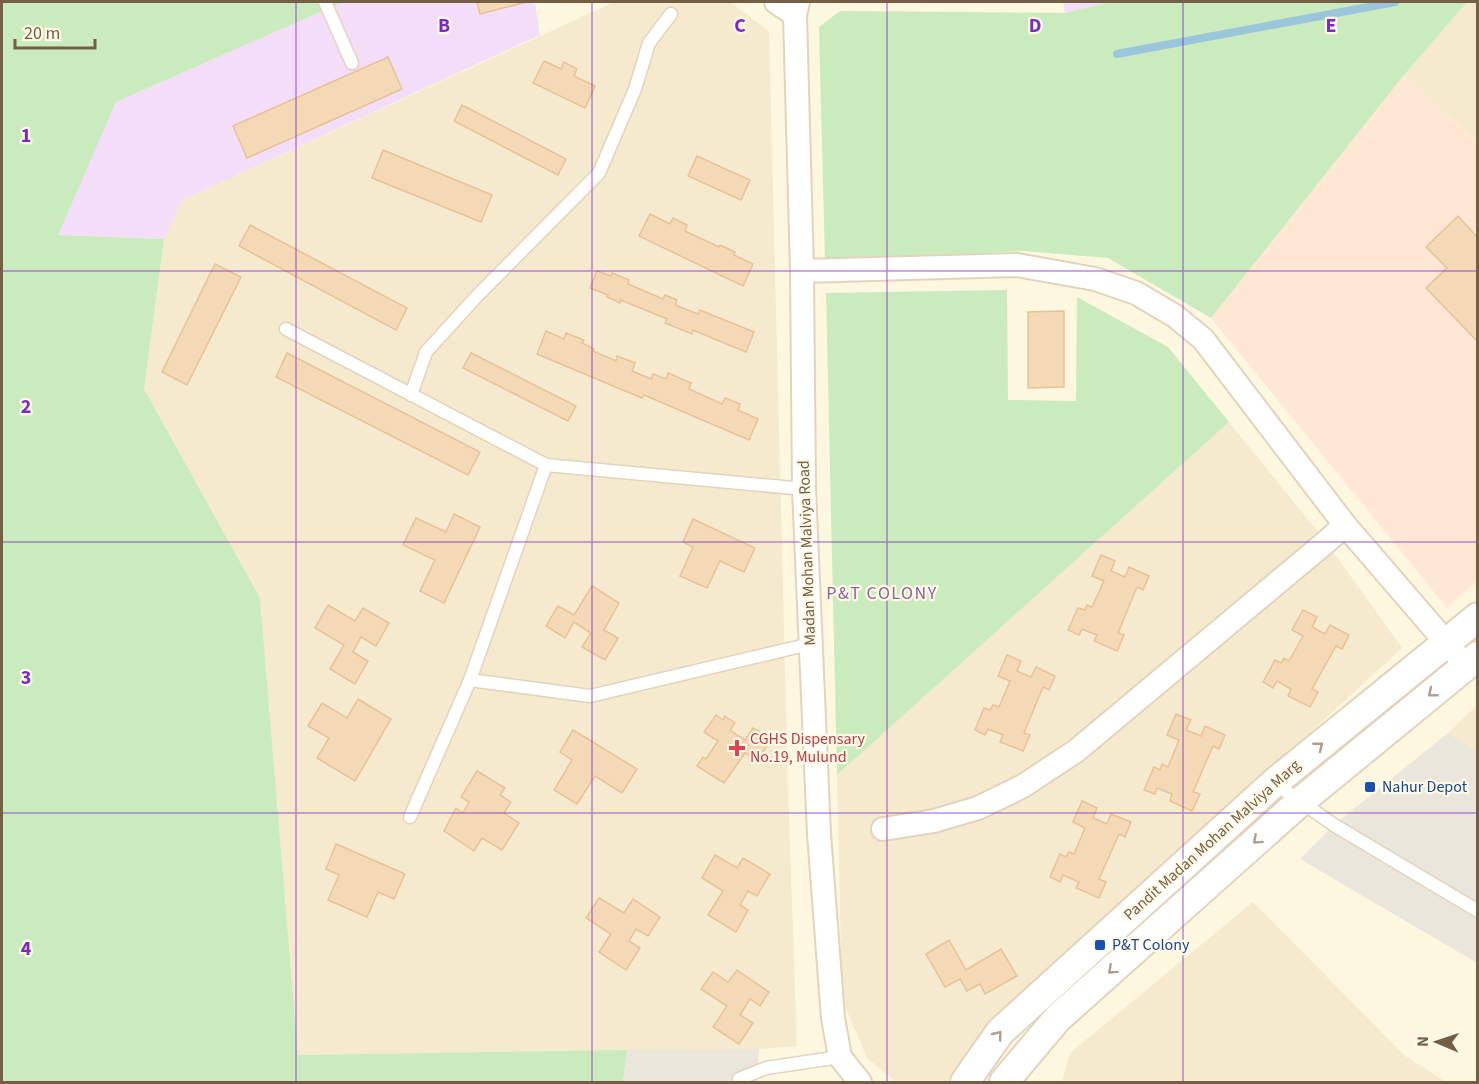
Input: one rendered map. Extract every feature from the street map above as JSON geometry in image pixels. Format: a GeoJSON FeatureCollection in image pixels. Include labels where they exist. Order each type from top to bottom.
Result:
{"type":"FeatureCollection","features":[{"type":"Feature","properties":{"kind":"street"},"geometry":{"type":"LineString","coordinates":[[776,2],[797,8]]}},
{"type":"Feature","properties":{"kind":"street","name":"Madan Mohan Malviya Road"},"geometry":{"type":"LineString","coordinates":[[797,8],[804,489],[820,845],[833,1018],[840,1057],[860,1083]]}},
{"type":"Feature","properties":{"kind":"street"},"geometry":{"type":"LineString","coordinates":[[802,271],[1017,265],[1095,279],[1136,293],[1175,316],[1203,339],[1345,525],[1446,643],[1472,661]]}},
{"type":"Feature","properties":{"kind":"street"},"geometry":{"type":"LineString","coordinates":[[883,829],[934,820],[978,808],[1023,786],[1076,751],[1345,525]]}},
{"type":"Feature","properties":{"kind":"street","name":"Pandit Madan Mohan Malviya Marg"},"geometry":{"type":"LineString","coordinates":[[965,1083],[1000,1032],[1274,783],[1478,617]]}},
{"type":"Feature","properties":{"kind":"street","name":"Pandit Madan Mohan Malviya Marg"},"geometry":{"type":"LineString","coordinates":[[1004,1083],[1058,1018],[1301,801],[1472,661]]}},
{"type":"Feature","properties":{"kind":"lane"},"geometry":{"type":"LineString","coordinates":[[325,2],[352,63]]}},
{"type":"Feature","properties":{"kind":"lane"},"geometry":{"type":"LineString","coordinates":[[411,394],[426,352],[477,296],[599,173],[635,89],[649,43],[670,14]]}},
{"type":"Feature","properties":{"kind":"lane"},"geometry":{"type":"LineString","coordinates":[[286,329],[546,465],[804,489]]}},
{"type":"Feature","properties":{"kind":"lane"},"geometry":{"type":"LineString","coordinates":[[410,817],[470,680],[546,465]]}},
{"type":"Feature","properties":{"kind":"lane"},"geometry":{"type":"LineString","coordinates":[[470,680],[590,696],[810,644]]}},
{"type":"Feature","properties":{"kind":"lane"},"geometry":{"type":"LineString","coordinates":[[1274,783],[1334,825],[1478,910]]}},
{"type":"Feature","properties":{"kind":"lane"},"geometry":{"type":"LineString","coordinates":[[739,1083],[739,1079],[766,1068],[840,1057]]}},
{"type":"Feature","properties":{"kind":"shaded area"},"geometry":{"type":"Polygon","coordinates":[[[343,2],[535,2],[540,35],[183,200],[164,239],[57,235],[116,102],[343,2]]]}},
{"type":"Feature","properties":{"kind":"shaded area"},"geometry":{"type":"Polygon","coordinates":[[[614,2],[730,2],[769,31],[788,789],[797,1046],[759,1049],[298,1055],[260,598],[144,389],[164,239],[183,200],[614,2]]]}},
{"type":"Feature","properties":{"kind":"shaded area"},"geometry":{"type":"Polygon","coordinates":[[[1063,2],[1109,2],[1065,13],[1063,2]]]}},
{"type":"Feature","properties":{"kind":"shaded area"},"geometry":{"type":"Polygon","coordinates":[[[1467,2],[1477,2],[1477,141],[1404,75],[1467,2]]]}},
{"type":"Feature","properties":{"kind":"shaded area"},"geometry":{"type":"Polygon","coordinates":[[[1404,75],[1477,141],[1477,581],[1447,608],[1211,318],[1404,75]]]}},
{"type":"Feature","properties":{"kind":"shaded area"},"geometry":{"type":"Polygon","coordinates":[[[1229,422],[1326,542],[1402,648],[989,1029],[957,1082],[896,1082],[867,1058],[842,999],[837,775],[1229,422]]]}},
{"type":"Feature","properties":{"kind":"shaded area"},"geometry":{"type":"Polygon","coordinates":[[[1477,705],[1477,752],[1448,733],[1477,705]]]}},
{"type":"Feature","properties":{"kind":"shaded area","name":"Nahur Depot"},"geometry":{"type":"Polygon","coordinates":[[[1448,733],[1477,752],[1477,963],[1300,859],[1334,825],[1448,733]]]}},
{"type":"Feature","properties":{"kind":"shaded area"},"geometry":{"type":"Polygon","coordinates":[[[1253,902],[1404,1055],[1446,1082],[1062,1082],[1070,1053],[1253,902]]]}},
{"type":"Feature","properties":{"kind":"shaded area"},"geometry":{"type":"Polygon","coordinates":[[[759,1049],[757,1082],[623,1082],[627,1050],[759,1049]]]}},
{"type":"Feature","properties":{"kind":"green space"},"geometry":{"type":"Polygon","coordinates":[[[2,2],[343,2],[116,102],[58,235],[164,239],[144,389],[260,598],[298,1055],[627,1050],[623,1082],[2,1082],[2,2]]]}},
{"type":"Feature","properties":{"kind":"green space"},"geometry":{"type":"Polygon","coordinates":[[[1109,2],[1467,2],[1404,75],[1211,318],[1108,258],[1024,251],[825,261],[819,27],[840,11],[1065,13],[1109,2]]]}},
{"type":"Feature","properties":{"kind":"green space"},"geometry":{"type":"Polygon","coordinates":[[[1007,290],[1008,400],[1076,401],[1077,297],[1168,347],[1229,422],[837,775],[826,293],[1007,290]]]}},
{"type":"Feature","properties":{"kind":"building"},"geometry":{"type":"Polygon","coordinates":[[[477,2],[527,2],[480,14],[477,2]]]}},
{"type":"Feature","properties":{"kind":"building"},"geometry":{"type":"Polygon","coordinates":[[[388,57],[402,89],[247,158],[233,126],[388,57]]]}},
{"type":"Feature","properties":{"kind":"building"},"geometry":{"type":"Polygon","coordinates":[[[544,61],[561,69],[564,62],[577,69],[574,76],[595,86],[585,108],[533,83],[544,61]]]}},
{"type":"Feature","properties":{"kind":"building"},"geometry":{"type":"Polygon","coordinates":[[[462,105],[566,159],[558,175],[454,121],[462,105]]]}},
{"type":"Feature","properties":{"kind":"building"},"geometry":{"type":"Polygon","coordinates":[[[383,150],[492,195],[481,222],[372,178],[383,150]]]}},
{"type":"Feature","properties":{"kind":"building"},"geometry":{"type":"Polygon","coordinates":[[[697,156],[750,180],[741,200],[688,176],[697,156]]]}},
{"type":"Feature","properties":{"kind":"building"},"geometry":{"type":"Polygon","coordinates":[[[650,214],[670,224],[673,218],[687,225],[685,231],[735,252],[734,255],[753,264],[743,286],[639,236],[650,214]]]}},
{"type":"Feature","properties":{"kind":"building"},"geometry":{"type":"Polygon","coordinates":[[[1458,216],[1478,238],[1478,342],[1426,288],[1447,268],[1426,247],[1458,216]]]}},
{"type":"Feature","properties":{"kind":"building"},"geometry":{"type":"Polygon","coordinates":[[[250,225],[407,308],[396,330],[239,246],[250,225]]]}},
{"type":"Feature","properties":{"kind":"building"},"geometry":{"type":"Polygon","coordinates":[[[215,264],[241,277],[187,385],[162,372],[215,264]]]}},
{"type":"Feature","properties":{"kind":"building"},"geometry":{"type":"Polygon","coordinates":[[[597,271],[611,276],[612,273],[629,280],[628,284],[663,299],[665,295],[677,300],[675,305],[698,314],[700,310],[754,332],[746,352],[693,330],[692,334],[665,323],[667,319],[621,300],[620,303],[590,288],[597,271]]]}},
{"type":"Feature","properties":{"kind":"building"},"geometry":{"type":"Polygon","coordinates":[[[1064,311],[1064,387],[1028,388],[1028,312],[1064,311]]]}},
{"type":"Feature","properties":{"kind":"building"},"geometry":{"type":"Polygon","coordinates":[[[546,331],[564,339],[566,333],[584,340],[582,343],[594,349],[593,351],[616,361],[617,356],[635,363],[632,371],[651,379],[653,374],[666,379],[668,373],[691,383],[689,389],[722,404],[725,398],[740,404],[738,410],[758,419],[749,440],[644,395],[642,398],[537,354],[546,331]]]}},
{"type":"Feature","properties":{"kind":"building"},"geometry":{"type":"Polygon","coordinates":[[[287,353],[480,452],[468,475],[276,377],[287,353]]]}},
{"type":"Feature","properties":{"kind":"building"},"geometry":{"type":"Polygon","coordinates":[[[471,353],[576,406],[568,421],[463,368],[471,353]]]}},
{"type":"Feature","properties":{"kind":"building"},"geometry":{"type":"Polygon","coordinates":[[[454,514],[480,527],[444,603],[420,591],[435,560],[403,545],[416,518],[446,532],[454,514]]]}},
{"type":"Feature","properties":{"kind":"building"},"geometry":{"type":"Polygon","coordinates":[[[693,519],[755,548],[744,572],[720,561],[707,588],[680,576],[693,547],[683,542],[693,519]]]}},
{"type":"Feature","properties":{"kind":"building"},"geometry":{"type":"Polygon","coordinates":[[[1101,555],[1115,561],[1111,571],[1125,577],[1129,567],[1149,576],[1143,590],[1137,587],[1118,633],[1124,635],[1117,651],[1094,641],[1097,635],[1082,629],[1079,635],[1068,630],[1078,608],[1085,610],[1087,605],[1092,607],[1104,581],[1092,576],[1101,555]]]}},
{"type":"Feature","properties":{"kind":"building"},"geometry":{"type":"Polygon","coordinates":[[[592,586],[619,603],[604,630],[618,638],[605,660],[582,647],[591,633],[574,622],[565,638],[546,626],[558,606],[574,615],[592,586]]]}},
{"type":"Feature","properties":{"kind":"building"},"geometry":{"type":"Polygon","coordinates":[[[328,605],[355,621],[363,608],[389,623],[376,646],[361,637],[353,652],[368,661],[355,684],[330,669],[344,645],[315,628],[328,605]]]}},
{"type":"Feature","properties":{"kind":"building"},"geometry":{"type":"Polygon","coordinates":[[[1303,610],[1317,617],[1312,627],[1325,634],[1330,625],[1349,635],[1342,649],[1336,646],[1312,689],[1318,692],[1310,707],[1288,696],[1291,689],[1277,681],[1273,688],[1263,682],[1275,660],[1281,663],[1284,658],[1289,661],[1303,636],[1292,630],[1303,610]]]}},
{"type":"Feature","properties":{"kind":"building"},"geometry":{"type":"Polygon","coordinates":[[[1007,655],[1021,661],[1017,671],[1031,677],[1036,667],[1055,676],[1049,690],[1043,687],[1024,733],[1030,735],[1023,751],[1000,742],[1003,735],[988,729],[985,735],[975,730],[984,708],[990,710],[993,705],[999,707],[1010,681],[998,676],[1007,655]]]}},
{"type":"Feature","properties":{"kind":"building"},"geometry":{"type":"Polygon","coordinates":[[[358,699],[391,719],[355,781],[317,758],[329,738],[308,726],[322,703],[347,718],[358,699]]]}},
{"type":"Feature","properties":{"kind":"building"},"geometry":{"type":"Polygon","coordinates":[[[1176,714],[1191,720],[1186,730],[1201,736],[1205,726],[1225,735],[1219,749],[1213,746],[1193,792],[1200,794],[1192,811],[1170,801],[1172,794],[1157,788],[1155,794],[1144,790],[1154,767],[1160,770],[1162,764],[1168,767],[1179,740],[1167,735],[1176,714]]]}},
{"type":"Feature","properties":{"kind":"building"},"geometry":{"type":"Polygon","coordinates":[[[716,715],[723,720],[725,716],[735,723],[730,730],[745,740],[753,728],[762,733],[759,738],[768,744],[757,761],[745,753],[724,783],[697,766],[703,757],[706,759],[718,741],[704,732],[716,715]]]}},
{"type":"Feature","properties":{"kind":"building"},"geometry":{"type":"Polygon","coordinates":[[[573,730],[637,769],[622,793],[595,776],[577,804],[554,790],[572,760],[560,752],[573,730]]]}},
{"type":"Feature","properties":{"kind":"building"},"geometry":{"type":"Polygon","coordinates":[[[477,771],[505,788],[500,795],[511,802],[504,813],[519,823],[502,850],[482,838],[474,851],[444,831],[456,808],[463,813],[469,802],[461,797],[477,771]]]}},
{"type":"Feature","properties":{"kind":"building"},"geometry":{"type":"Polygon","coordinates":[[[1082,801],[1097,808],[1093,818],[1107,824],[1111,814],[1131,822],[1125,837],[1119,834],[1099,879],[1106,882],[1099,898],[1076,888],[1079,882],[1063,875],[1060,882],[1050,877],[1060,854],[1066,857],[1069,852],[1074,854],[1085,828],[1073,822],[1082,801]]]}},
{"type":"Feature","properties":{"kind":"building"},"geometry":{"type":"Polygon","coordinates":[[[336,844],[405,874],[394,899],[378,892],[367,917],[328,900],[339,875],[326,869],[336,844]]]}},
{"type":"Feature","properties":{"kind":"building"},"geometry":{"type":"Polygon","coordinates":[[[715,855],[737,868],[743,858],[770,874],[757,896],[748,891],[740,905],[748,910],[736,932],[708,915],[723,891],[702,878],[715,855]]]}},
{"type":"Feature","properties":{"kind":"building"},"geometry":{"type":"Polygon","coordinates":[[[599,898],[624,913],[633,899],[660,917],[648,936],[636,929],[629,941],[640,948],[626,970],[599,952],[611,934],[586,918],[599,898]]]}},
{"type":"Feature","properties":{"kind":"building"},"geometry":{"type":"Polygon","coordinates":[[[949,940],[966,970],[1001,949],[1017,976],[985,994],[980,984],[967,991],[960,979],[945,987],[926,954],[949,940]]]}},
{"type":"Feature","properties":{"kind":"building"},"geometry":{"type":"Polygon","coordinates":[[[737,970],[769,992],[760,1006],[750,999],[740,1015],[753,1023],[739,1044],[713,1027],[727,1006],[701,989],[713,972],[728,982],[737,970]]]}},
{"type":"Feature","properties":{"kind":"waterway"},"geometry":{"type":"LineString","coordinates":[[1117,54],[1395,2]]}},
{"type":"Feature","properties":{"kind":"place","name":"CGHS Dispensary No.19, Mulund"},"geometry":{"type":"Point","coordinates":[737,748]}},
{"type":"Feature","properties":{"kind":"place","name":"Nahur Depot"},"geometry":{"type":"Point","coordinates":[1370,787]}},
{"type":"Feature","properties":{"kind":"place","name":"P&T Colony"},"geometry":{"type":"Point","coordinates":[1100,945]}},
{"type":"Feature","properties":{"kind":"district","name":"P&T COLONY"},"geometry":{"type":"Point","coordinates":[882,593]}}]}
